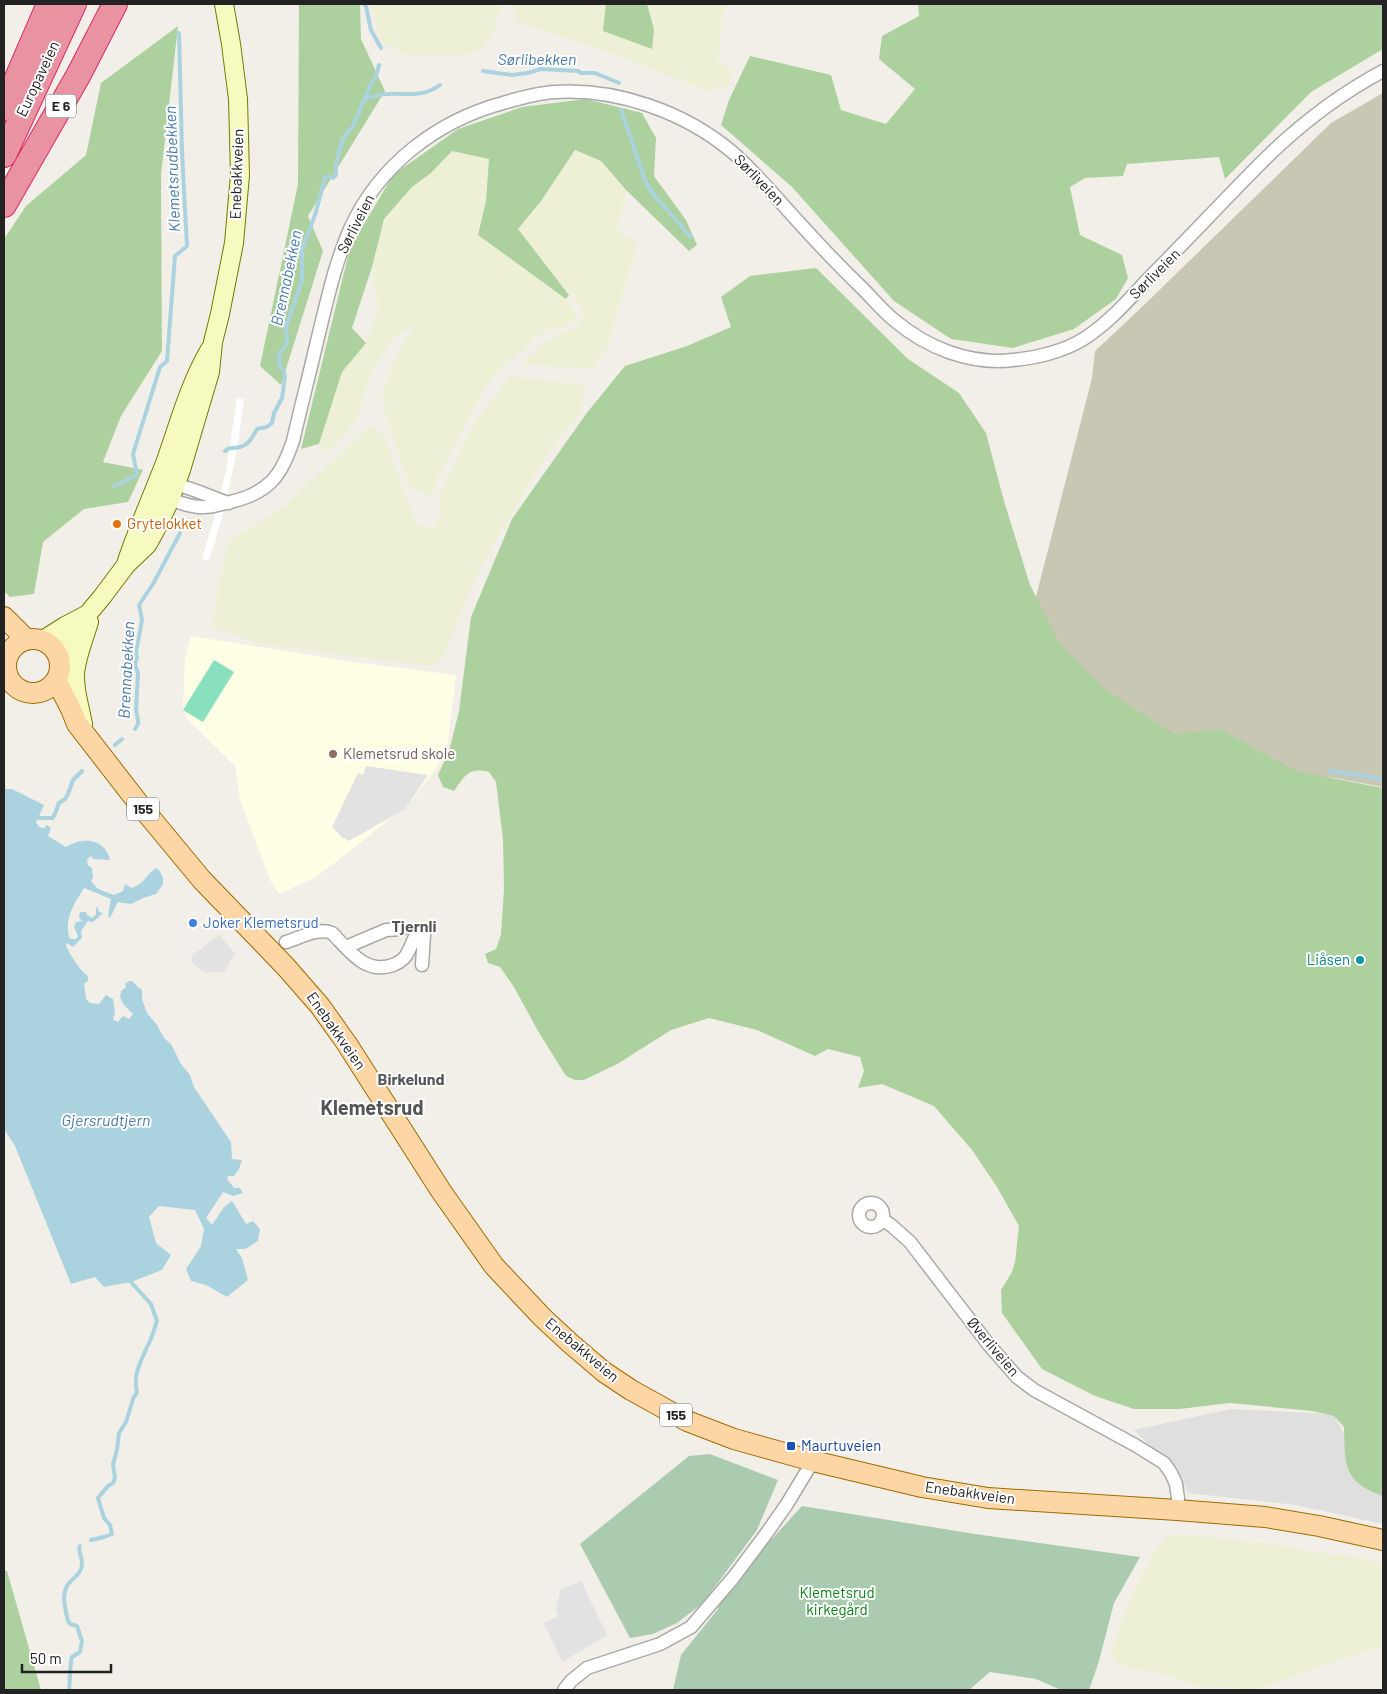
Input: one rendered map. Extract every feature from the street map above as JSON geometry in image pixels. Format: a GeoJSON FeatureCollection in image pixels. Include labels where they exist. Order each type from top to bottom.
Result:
{"type":"FeatureCollection","features":[{"type":"Feature","properties":{"kind":"highway"},"geometry":{"type":"LineString","coordinates":[[6,102],[31,4]]}},
{"type":"Feature","properties":{"kind":"highway","name":"Europaveien"},"geometry":{"type":"LineString","coordinates":[[6,102],[49,4]]}},
{"type":"Feature","properties":{"kind":"highway","name":"Europaveien"},"geometry":{"type":"LineString","coordinates":[[4,155],[74,4]]}},
{"type":"Feature","properties":{"kind":"highway","name":"E 6"},"geometry":{"type":"LineString","coordinates":[[4,205],[78,76],[115,4]]}},
{"type":"Feature","properties":{"kind":"main road","name":"Enebakkveien"},"geometry":{"type":"LineString","coordinates":[[224,4],[238,99],[240,175],[234,242],[213,342],[210,372],[188,449],[173,492],[147,545],[126,564],[90,611],[59,658],[60,669],[56,680],[82,730],[139,804],[202,880],[286,967],[320,1006],[347,1044],[441,1191],[494,1266],[543,1318],[604,1372],[658,1406],[688,1421],[734,1439],[813,1461],[922,1487],[988,1498],[1264,1517],[1319,1526],[1383,1540]]}},
{"type":"Feature","properties":{"kind":"main road","name":"Enebakkveien"},"geometry":{"type":"LineString","coordinates":[[126,564],[191,386],[213,342]]}},
{"type":"Feature","properties":{"kind":"main road","name":"Enebakkveien"},"geometry":{"type":"LineString","coordinates":[[10,651],[15,646],[35,640],[65,626],[90,611]]}},
{"type":"Feature","properties":{"kind":"main road"},"geometry":{"type":"LineString","coordinates":[[82,730],[76,673],[79,651],[90,611]]}},
{"type":"Feature","properties":{"kind":"main road"},"geometry":{"type":"LineString","coordinates":[[4,617],[35,640],[53,647],[59,658]]}},
{"type":"Feature","properties":{"kind":"main road"},"geometry":{"type":"LineString","coordinates":[[4,632],[10,651],[6,672],[14,686],[22,691],[39,692],[49,688],[56,680]]}},
{"type":"Feature","properties":{"kind":"main road","name":"Enebakkveien"},"geometry":{"type":"LineString","coordinates":[[39,692],[82,730]]}},
{"type":"Feature","properties":{"kind":"street","name":"Sørliveien"},"geometry":{"type":"LineString","coordinates":[[156,485],[166,483],[173,492],[190,506],[210,508],[245,499],[261,490],[276,477],[290,450],[329,292],[338,260],[350,229],[374,188],[389,171],[427,137],[457,120],[486,107],[515,99],[561,92],[608,96],[638,102],[666,112],[704,132],[736,155],[846,274],[904,328],[932,346],[967,358],[1011,360],[1064,348],[1083,339],[1096,329],[1124,305],[1258,166],[1292,134],[1342,94],[1383,71]]}},
{"type":"Feature","properties":{"kind":"street"},"geometry":{"type":"LineString","coordinates":[[346,947],[386,930],[402,929]]}},
{"type":"Feature","properties":{"kind":"street"},"geometry":{"type":"LineString","coordinates":[[286,942],[326,930],[332,933],[357,959],[364,964],[377,968],[389,966],[406,957],[416,936],[422,932],[424,935],[422,965]]}},
{"type":"Feature","properties":{"kind":"street","name":"Øverliveien"},"geometry":{"type":"LineString","coordinates":[[882,1220],[910,1242],[989,1345],[1017,1377],[1034,1390],[1164,1463],[1176,1484],[1177,1510]]}},
{"type":"Feature","properties":{"kind":"street"},"geometry":{"type":"LineString","coordinates":[[564,1690],[571,1681],[587,1668],[660,1644],[691,1628],[733,1578],[766,1534],[813,1461]]}},
{"type":"Feature","properties":{"kind":"shaded area"},"geometry":{"type":"Polygon","coordinates":[[[372,4],[499,4],[500,11],[493,33],[484,48],[463,55],[408,55],[383,44],[373,15],[372,4]]]}},
{"type":"Feature","properties":{"kind":"shaded area"},"geometry":{"type":"Polygon","coordinates":[[[514,4],[726,4],[722,22],[719,60],[732,72],[729,87],[708,91],[611,53],[515,21],[514,4]]]}},
{"type":"Feature","properties":{"kind":"shaded area"},"geometry":{"type":"Polygon","coordinates":[[[1383,93],[1383,787],[1329,777],[1281,915],[1029,624],[1092,378],[1095,351],[1331,123],[1383,93]]]}},
{"type":"Feature","properties":{"kind":"shaded area"},"geometry":{"type":"Polygon","coordinates":[[[575,150],[600,161],[626,190],[618,230],[638,243],[609,345],[593,369],[522,364],[545,341],[577,327],[583,312],[518,229],[541,201],[575,150]]]}},
{"type":"Feature","properties":{"kind":"shaded area"},"geometry":{"type":"Polygon","coordinates":[[[452,151],[489,158],[486,201],[478,235],[568,301],[577,314],[568,326],[543,331],[491,378],[451,451],[430,498],[408,485],[381,399],[394,360],[416,322],[393,339],[371,374],[356,420],[342,437],[325,452],[319,444],[342,372],[366,343],[378,311],[372,267],[384,219],[412,187],[431,173],[452,151]]]}},
{"type":"Feature","properties":{"kind":"shaded area"},"geometry":{"type":"Polygon","coordinates":[[[510,377],[585,385],[580,413],[546,456],[498,536],[471,587],[442,659],[431,666],[396,662],[259,643],[211,627],[227,542],[284,507],[371,425],[386,439],[417,524],[433,529],[441,513],[440,493],[472,426],[510,377]]]}},
{"type":"Feature","properties":{"kind":"shaded area","name":"Klemetsrud skole"},"geometry":{"type":"Polygon","coordinates":[[[191,636],[353,662],[456,675],[448,741],[438,766],[411,801],[354,848],[316,877],[279,894],[270,880],[240,799],[235,766],[188,720],[183,710],[185,658],[191,636]]]}},
{"type":"Feature","properties":{"kind":"shaded area"},"geometry":{"type":"Polygon","coordinates":[[[366,766],[428,775],[405,809],[349,841],[332,827],[358,773],[363,775],[366,766]]]}},
{"type":"Feature","properties":{"kind":"shaded area"},"geometry":{"type":"Polygon","coordinates":[[[219,935],[235,953],[224,972],[204,972],[192,963],[191,958],[219,935]]]}},
{"type":"Feature","properties":{"kind":"shaded area"},"geometry":{"type":"Polygon","coordinates":[[[1231,1409],[1334,1414],[1356,1459],[1383,1463],[1383,1524],[1296,1505],[1188,1493],[1177,1468],[1134,1430],[1231,1409]]]}},
{"type":"Feature","properties":{"kind":"shaded area"},"geometry":{"type":"Polygon","coordinates":[[[1170,1535],[1213,1537],[1283,1546],[1360,1558],[1383,1564],[1383,1646],[1256,1690],[1198,1686],[1164,1674],[1126,1667],[1111,1656],[1114,1643],[1127,1607],[1156,1548],[1170,1535]]]}},
{"type":"Feature","properties":{"kind":"shaded area"},"geometry":{"type":"Polygon","coordinates":[[[581,1581],[607,1635],[562,1662],[544,1623],[558,1616],[556,1609],[561,1589],[581,1581]]]}},
{"type":"Feature","properties":{"kind":"green space"},"geometry":{"type":"Polygon","coordinates":[[[299,4],[360,4],[361,39],[385,91],[308,216],[323,251],[281,385],[260,366],[298,184],[299,4]]]}},
{"type":"Feature","properties":{"kind":"green space"},"geometry":{"type":"Polygon","coordinates":[[[606,4],[647,4],[654,29],[652,49],[603,31],[606,4]]]}},
{"type":"Feature","properties":{"kind":"green space"},"geometry":{"type":"Polygon","coordinates":[[[918,4],[1383,4],[1383,49],[1311,92],[1225,179],[1219,157],[1127,164],[1123,176],[1085,178],[1070,187],[1080,235],[1122,255],[1128,278],[1116,299],[1074,329],[1013,348],[951,339],[894,301],[792,187],[721,125],[729,100],[750,56],[831,75],[841,110],[886,124],[915,89],[879,59],[882,36],[919,16],[918,4]]]}},
{"type":"Feature","properties":{"kind":"green space"},"geometry":{"type":"Polygon","coordinates":[[[178,26],[161,175],[162,351],[121,416],[103,462],[143,470],[128,502],[84,509],[43,542],[34,594],[10,597],[4,591],[4,239],[26,206],[86,155],[101,83],[178,26]]]}},
{"type":"Feature","properties":{"kind":"green space"},"geometry":{"type":"Polygon","coordinates":[[[586,99],[642,113],[656,138],[654,176],[686,220],[697,245],[689,251],[626,190],[601,161],[575,150],[541,201],[518,229],[569,295],[566,299],[478,235],[486,201],[489,159],[452,151],[431,173],[412,187],[384,219],[372,267],[352,328],[366,343],[342,372],[319,444],[301,449],[350,248],[393,175],[458,129],[522,107],[586,99]]]}},
{"type":"Feature","properties":{"kind":"green space"},"geometry":{"type":"Polygon","coordinates":[[[816,268],[908,359],[959,393],[986,433],[1004,501],[1030,585],[1060,644],[1104,689],[1174,734],[1222,730],[1296,771],[1383,788],[1383,1496],[1360,1485],[1353,1478],[1346,1462],[1344,1427],[1334,1416],[1312,1411],[1230,1403],[1180,1409],[1134,1409],[1095,1396],[1042,1369],[1002,1313],[1001,1290],[1012,1272],[1015,1262],[1019,1226],[997,1187],[972,1150],[934,1106],[882,1084],[858,1088],[864,1071],[860,1057],[828,1049],[815,1056],[757,1030],[709,1018],[671,1030],[619,1063],[584,1080],[575,1080],[566,1076],[514,987],[500,967],[488,963],[485,954],[496,949],[501,935],[504,889],[503,840],[496,782],[489,772],[472,772],[465,777],[454,791],[443,787],[438,775],[449,751],[459,711],[471,617],[512,519],[586,414],[625,366],[687,346],[731,327],[721,297],[750,276],[816,268]]]}},
{"type":"Feature","properties":{"kind":"green space"},"geometry":{"type":"Polygon","coordinates":[[[214,660],[234,672],[203,722],[183,710],[214,660]]]}},
{"type":"Feature","properties":{"kind":"green space"},"geometry":{"type":"Polygon","coordinates":[[[710,1454],[778,1480],[757,1530],[703,1603],[677,1623],[653,1634],[630,1638],[580,1544],[689,1456],[710,1454]]]}},
{"type":"Feature","properties":{"kind":"green space","name":"Klemetsrud kirkegård"},"geometry":{"type":"Polygon","coordinates":[[[802,1506],[975,1534],[1140,1557],[1114,1603],[1099,1661],[1089,1690],[1061,1690],[1036,1679],[990,1672],[969,1690],[673,1690],[681,1655],[718,1609],[720,1600],[768,1539],[771,1540],[802,1506]]]}},
{"type":"Feature","properties":{"kind":"green space"},"geometry":{"type":"Polygon","coordinates":[[[4,1571],[7,1571],[41,1690],[4,1690],[4,1571]]]}},
{"type":"Feature","properties":{"kind":"water","name":"Gjersrudtjern"},"geometry":{"type":"Polygon","coordinates":[[[4,789],[12,789],[44,805],[36,823],[40,827],[44,828],[47,825],[51,828],[48,836],[66,847],[75,843],[90,841],[104,848],[110,860],[93,859],[91,856],[87,860],[88,865],[92,868],[93,877],[91,881],[98,889],[114,895],[123,891],[125,884],[132,888],[143,881],[156,868],[160,871],[163,884],[156,894],[131,904],[118,902],[110,918],[108,916],[111,899],[84,888],[73,906],[69,919],[68,932],[70,939],[76,939],[78,936],[74,927],[76,922],[82,921],[79,917],[80,912],[86,912],[92,918],[96,914],[96,907],[99,912],[103,913],[93,922],[88,921],[81,931],[82,938],[73,947],[67,943],[66,945],[75,962],[88,976],[88,981],[84,984],[86,999],[90,1003],[99,1004],[106,995],[113,999],[114,1020],[118,1022],[123,1016],[129,1019],[133,1014],[120,997],[122,990],[126,987],[125,984],[132,981],[142,990],[142,999],[147,1013],[157,1025],[164,1038],[171,1044],[181,1064],[190,1075],[194,1087],[231,1142],[232,1159],[242,1160],[234,1176],[228,1176],[227,1179],[234,1188],[240,1188],[243,1193],[233,1196],[223,1192],[206,1218],[212,1225],[224,1207],[232,1201],[246,1224],[253,1221],[260,1229],[258,1241],[245,1249],[236,1249],[242,1258],[248,1280],[227,1297],[206,1285],[191,1281],[186,1269],[201,1246],[204,1229],[195,1210],[159,1206],[149,1217],[156,1243],[171,1255],[162,1270],[131,1282],[104,1287],[95,1277],[71,1284],[15,1146],[4,1129],[4,789]]]}},
{"type":"Feature","properties":{"kind":"pier"},"geometry":{"type":"Polygon","coordinates":[[[237,398],[244,399],[238,445],[225,507],[209,561],[202,559],[226,471],[237,398]]]}},
{"type":"Feature","properties":{"kind":"waterway","name":"Brennabekken"},"geometry":{"type":"LineString","coordinates":[[364,4],[371,30],[381,48]]}},
{"type":"Feature","properties":{"kind":"waterway","name":"Klemetsrudbekken"},"geometry":{"type":"LineString","coordinates":[[114,486],[137,475],[133,454],[160,367],[167,361],[175,256],[187,246],[179,33]]}},
{"type":"Feature","properties":{"kind":"waterway","name":"Brennabekken"},"geometry":{"type":"LineString","coordinates":[[225,451],[243,446],[250,440],[257,429],[267,427],[272,423],[274,413],[282,398],[285,377],[279,364],[279,355],[287,343],[286,327],[302,281],[302,250],[315,215],[325,178],[328,176],[333,178],[336,175],[336,164],[343,138],[353,126],[376,76],[379,65]]}},
{"type":"Feature","properties":{"kind":"waterway","name":"Sørlibekken"},"geometry":{"type":"LineString","coordinates":[[483,71],[512,75],[541,69],[578,71],[581,73],[595,73],[619,83]]}},
{"type":"Feature","properties":{"kind":"waterway","name":"Sørlibekken"},"geometry":{"type":"LineString","coordinates":[[364,99],[384,94],[427,92],[440,85]]}},
{"type":"Feature","properties":{"kind":"waterway","name":"Sørlibekken"},"geometry":{"type":"LineString","coordinates":[[621,110],[646,183],[654,195],[691,237]]}},
{"type":"Feature","properties":{"kind":"waterway","name":"Brennabekken"},"geometry":{"type":"LineString","coordinates":[[135,729],[138,724],[136,710],[138,673],[135,665],[142,620],[139,605],[153,584],[180,533]]}},
{"type":"Feature","properties":{"kind":"waterway"},"geometry":{"type":"LineString","coordinates":[[115,745],[122,739]]}},
{"type":"Feature","properties":{"kind":"waterway"},"geometry":{"type":"LineString","coordinates":[[38,818],[52,818],[54,816],[59,803],[68,794],[73,780],[82,771]]}},
{"type":"Feature","properties":{"kind":"waterway"},"geometry":{"type":"LineString","coordinates":[[1330,771],[1383,779]]}},
{"type":"Feature","properties":{"kind":"waterway"},"geometry":{"type":"LineString","coordinates":[[91,1540],[112,1534],[110,1525],[104,1518],[98,1498],[113,1483],[115,1478],[113,1464],[119,1433],[126,1422],[137,1392],[136,1380],[138,1369],[157,1321],[151,1304],[131,1282]]}},
{"type":"Feature","properties":{"kind":"waterway"},"geometry":{"type":"LineString","coordinates":[[69,1690],[72,1657],[80,1652],[82,1641],[77,1626],[70,1624],[68,1621],[64,1595],[67,1586],[82,1568],[80,1546]]}},
{"type":"Feature","properties":{"kind":"place","name":"Grytelokket"},"geometry":{"type":"Point","coordinates":[117,524]}},
{"type":"Feature","properties":{"kind":"place","name":"Klemetsrud skole"},"geometry":{"type":"Point","coordinates":[333,754]}},
{"type":"Feature","properties":{"kind":"place","name":"Joker Klemetsrud"},"geometry":{"type":"Point","coordinates":[193,923]}},
{"type":"Feature","properties":{"kind":"place","name":"Liåsen"},"geometry":{"type":"Point","coordinates":[1360,960]}},
{"type":"Feature","properties":{"kind":"place","name":"Maurtuveien"},"geometry":{"type":"Point","coordinates":[791,1446]}},
{"type":"Feature","properties":{"kind":"district","name":"Tjernli"},"geometry":{"type":"Point","coordinates":[414,926]}},
{"type":"Feature","properties":{"kind":"district","name":"Birkelund"},"geometry":{"type":"Point","coordinates":[411,1079]}},
{"type":"Feature","properties":{"kind":"district","name":"Klemetsrud"},"geometry":{"type":"Point","coordinates":[372,1108]}}]}
